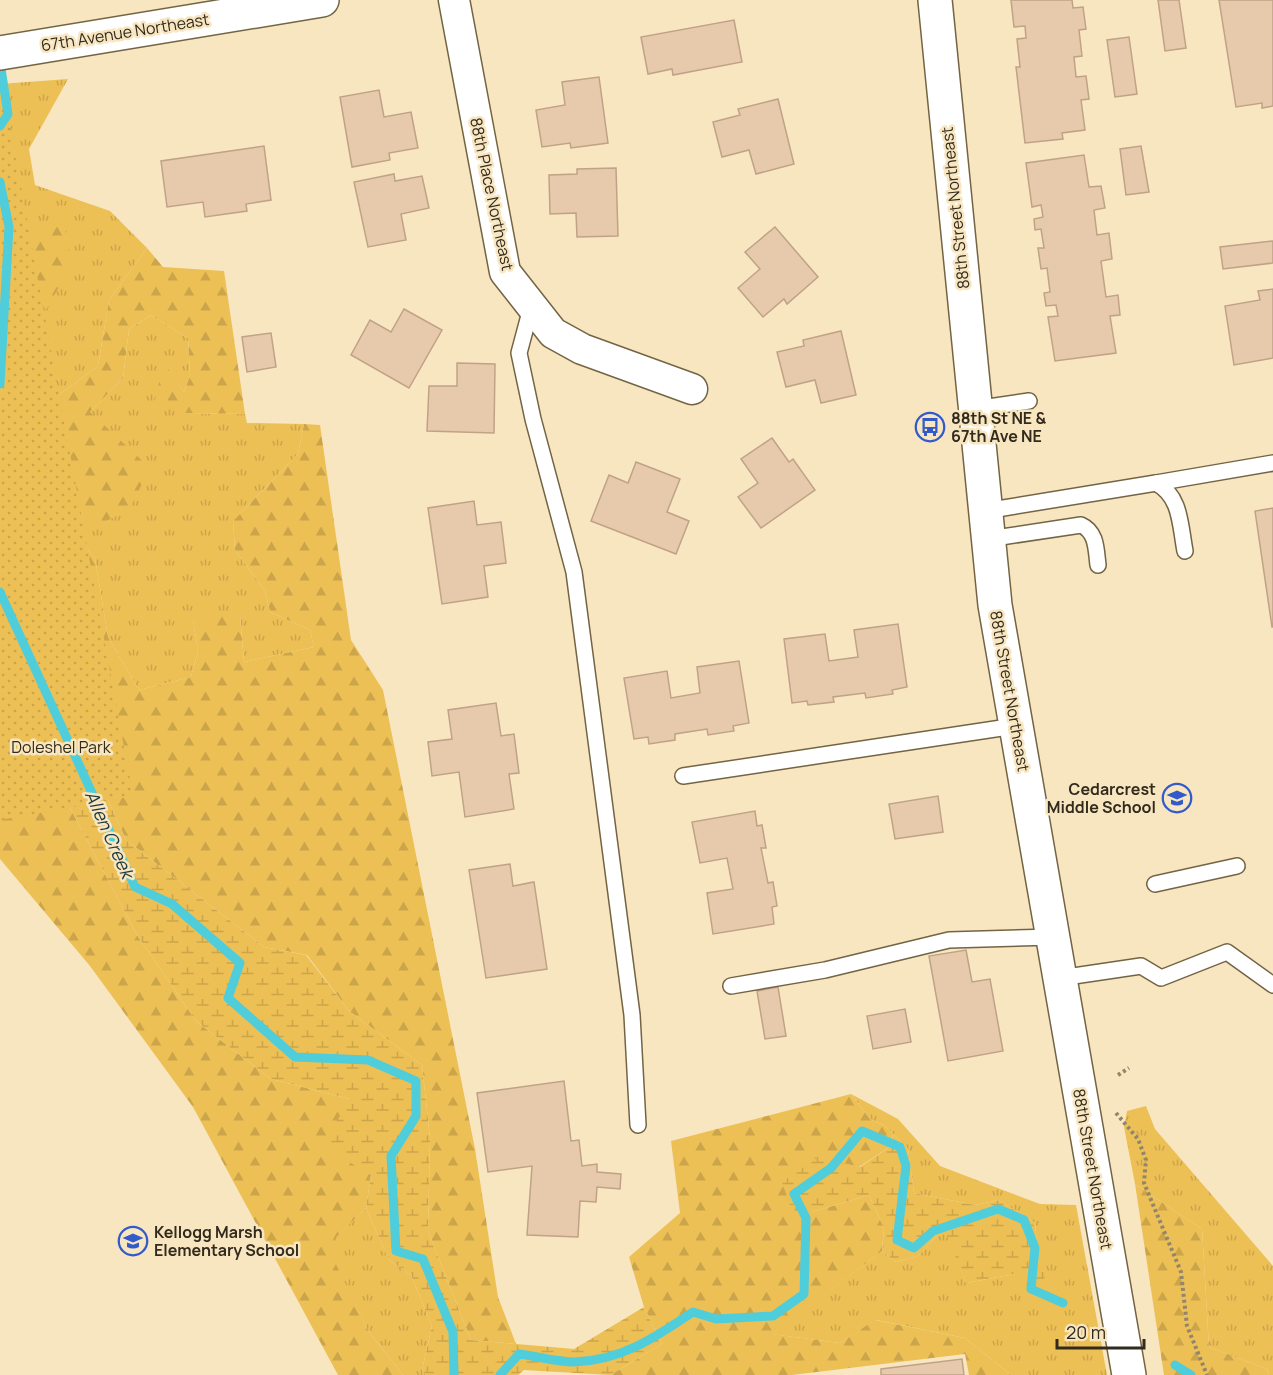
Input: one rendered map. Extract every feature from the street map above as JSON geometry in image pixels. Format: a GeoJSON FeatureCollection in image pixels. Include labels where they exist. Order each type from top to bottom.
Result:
{"type":"FeatureCollection","features":[{"type":"Feature","properties":{"kind":"main road","name":"67th Avenue Northeast"},"geometry":{"type":"LineString","coordinates":[[13,51],[322,0]]}},
{"type":"Feature","properties":{"kind":"main road","name":"88th Street Northeast"},"geometry":{"type":"LineString","coordinates":[[935,0],[995,605],[1129,1375]]}},
{"type":"Feature","properties":{"kind":"street","name":"88th Place Northeast"},"geometry":{"type":"LineString","coordinates":[[454,0],[505,272],[531,308],[553,333],[582,349],[692,389]]}},
{"type":"Feature","properties":{"kind":"lane"},"geometry":{"type":"LineString","coordinates":[[531,308],[519,352],[533,419],[574,573],[632,1015],[638,1125]]}},
{"type":"Feature","properties":{"kind":"lane"},"geometry":{"type":"LineString","coordinates":[[975,410],[1029,401]]}},
{"type":"Feature","properties":{"kind":"lane"},"geometry":{"type":"LineString","coordinates":[[986,525],[1156,483],[1273,463]]}},
{"type":"Feature","properties":{"kind":"lane"},"geometry":{"type":"LineString","coordinates":[[1156,483],[1164,487],[1176,501],[1185,551]]}},
{"type":"Feature","properties":{"kind":"lane"},"geometry":{"type":"LineString","coordinates":[[986,525],[1081,525],[1089,528],[1093,537],[1098,566]]}},
{"type":"Feature","properties":{"kind":"lane"},"geometry":{"type":"LineString","coordinates":[[683,776],[1016,726]]}},
{"type":"Feature","properties":{"kind":"lane"},"geometry":{"type":"LineString","coordinates":[[1155,884],[1237,866]]}},
{"type":"Feature","properties":{"kind":"lane"},"geometry":{"type":"LineString","coordinates":[[731,986],[825,970],[949,940],[1053,937]]}},
{"type":"Feature","properties":{"kind":"lane"},"geometry":{"type":"LineString","coordinates":[[1060,978],[1141,966],[1161,978],[1227,952],[1273,985]]}},
{"type":"Feature","properties":{"kind":"path"},"geometry":{"type":"LineString","coordinates":[[1118,1075],[1129,1068]]}},
{"type":"Feature","properties":{"kind":"path"},"geometry":{"type":"LineString","coordinates":[[1113,1110],[1137,1139],[1146,1160],[1144,1183],[1181,1272],[1187,1326],[1207,1375]]}},
{"type":"Feature","properties":{"kind":"green space","name":"Doleshel Park"},"geometry":{"type":"Polygon","coordinates":[[[0,73],[133,796],[0,820],[0,73]]]}},
{"type":"Feature","properties":{"kind":"green space"},"geometry":{"type":"Polygon","coordinates":[[[68,79],[29,149],[35,185],[110,211],[147,248],[109,300],[98,366],[48,403],[3,218],[0,84],[68,79]]]}},
{"type":"Feature","properties":{"kind":"green space"},"geometry":{"type":"Polygon","coordinates":[[[0,210],[4,218],[64,224],[72,263],[19,359],[48,403],[98,366],[109,300],[147,248],[163,267],[224,271],[245,414],[182,413],[154,403],[164,363],[184,392],[190,376],[188,338],[151,315],[129,329],[123,378],[90,412],[150,468],[129,510],[94,527],[81,525],[82,543],[95,558],[108,637],[139,690],[191,677],[198,651],[193,620],[219,612],[240,616],[244,662],[314,647],[310,630],[270,612],[265,591],[235,550],[233,521],[298,454],[304,424],[320,425],[351,640],[383,690],[475,1149],[498,1297],[516,1344],[471,1340],[428,1231],[430,1138],[422,1065],[349,1011],[307,955],[264,947],[126,840],[75,726],[0,542],[0,210]]]}},
{"type":"Feature","properties":{"kind":"green space"},"geometry":{"type":"Polygon","coordinates":[[[151,315],[188,338],[190,376],[184,392],[164,364],[182,413],[245,414],[247,423],[304,424],[298,454],[233,521],[235,550],[265,591],[270,612],[310,630],[314,647],[244,662],[240,616],[193,620],[198,651],[191,677],[139,690],[108,637],[95,558],[82,543],[81,525],[90,412],[123,378],[129,329],[151,315]]]}},
{"type":"Feature","properties":{"kind":"green space"},"geometry":{"type":"Polygon","coordinates":[[[0,542],[75,726],[126,840],[264,947],[306,955],[349,1011],[422,1065],[430,1138],[428,1231],[471,1340],[574,1349],[644,1307],[662,1344],[610,1375],[524,1370],[518,1375],[426,1375],[422,1370],[432,1326],[411,1275],[389,1260],[366,1208],[371,1175],[322,1146],[350,1099],[271,1079],[196,1021],[137,935],[38,747],[0,542]]]}},
{"type":"Feature","properties":{"kind":"green space"},"geometry":{"type":"Polygon","coordinates":[[[0,662],[38,747],[137,935],[196,1021],[271,1079],[350,1099],[371,1175],[366,1208],[327,1246],[369,1332],[403,1375],[338,1375],[193,1107],[90,966],[0,859],[0,662]]]}},
{"type":"Feature","properties":{"kind":"green space"},"geometry":{"type":"Polygon","coordinates":[[[851,1094],[898,1119],[940,1166],[1040,1204],[1076,1205],[1107,1375],[1011,1375],[965,1338],[876,1320],[840,1343],[771,1334],[882,1251],[896,1262],[918,1256],[936,1237],[947,1232],[966,1283],[1015,1274],[1039,1265],[1035,1223],[999,1200],[975,1205],[914,1193],[908,1149],[885,1126],[870,1119],[851,1094]]]}},
{"type":"Feature","properties":{"kind":"green space"},"geometry":{"type":"Polygon","coordinates":[[[851,1094],[870,1119],[885,1126],[893,1134],[891,1146],[859,1167],[818,1158],[812,1212],[869,1195],[884,1228],[882,1251],[772,1334],[840,1343],[875,1320],[965,1338],[1011,1375],[969,1375],[965,1354],[792,1375],[610,1375],[662,1344],[644,1307],[629,1257],[680,1213],[671,1141],[851,1094]]]}},
{"type":"Feature","properties":{"kind":"green space"},"geometry":{"type":"Polygon","coordinates":[[[1146,1106],[1155,1129],[1273,1266],[1273,1375],[1269,1375],[1267,1369],[1209,1347],[1202,1229],[1135,1184],[1124,1127],[1127,1111],[1146,1106]]]}},
{"type":"Feature","properties":{"kind":"green space"},"geometry":{"type":"Polygon","coordinates":[[[893,1134],[908,1149],[914,1193],[975,1205],[999,1200],[1035,1223],[1039,1265],[1047,1272],[1037,1296],[1015,1274],[966,1283],[946,1233],[936,1237],[918,1256],[896,1262],[882,1251],[884,1228],[869,1195],[812,1212],[790,1205],[782,1182],[818,1157],[860,1167],[891,1146],[893,1134]]]}},
{"type":"Feature","properties":{"kind":"green space"},"geometry":{"type":"Polygon","coordinates":[[[1135,1184],[1202,1229],[1209,1347],[1267,1369],[1269,1375],[1164,1375],[1135,1184]]]}},
{"type":"Feature","properties":{"kind":"green space"},"geometry":{"type":"Polygon","coordinates":[[[366,1208],[389,1260],[411,1275],[432,1326],[422,1370],[426,1375],[403,1375],[369,1332],[326,1246],[366,1208]]]}},
{"type":"Feature","properties":{"kind":"building"},"geometry":{"type":"Polygon","coordinates":[[[1011,0],[1072,0],[1073,8],[1083,7],[1086,29],[1079,30],[1082,56],[1074,57],[1076,77],[1086,76],[1089,99],[1081,100],[1085,130],[1062,133],[1063,139],[1025,143],[1016,67],[1020,67],[1017,39],[1026,38],[1025,26],[1014,27],[1011,0]]]}},
{"type":"Feature","properties":{"kind":"building"},"geometry":{"type":"Polygon","coordinates":[[[1158,0],[1179,0],[1186,48],[1165,51],[1158,0]]]}},
{"type":"Feature","properties":{"kind":"building"},"geometry":{"type":"Polygon","coordinates":[[[1219,0],[1273,0],[1273,106],[1262,108],[1262,103],[1236,107],[1219,0]]]}},
{"type":"Feature","properties":{"kind":"building"},"geometry":{"type":"Polygon","coordinates":[[[734,20],[742,62],[673,75],[672,69],[648,74],[641,37],[734,20]]]}},
{"type":"Feature","properties":{"kind":"building"},"geometry":{"type":"Polygon","coordinates":[[[1129,37],[1137,94],[1115,97],[1107,40],[1129,37]]]}},
{"type":"Feature","properties":{"kind":"building"},"geometry":{"type":"Polygon","coordinates":[[[599,77],[608,143],[571,148],[570,143],[542,147],[536,110],[565,105],[562,82],[599,77]]]}},
{"type":"Feature","properties":{"kind":"building"},"geometry":{"type":"Polygon","coordinates":[[[379,90],[384,117],[411,112],[418,148],[389,153],[390,160],[352,167],[340,97],[379,90]]]}},
{"type":"Feature","properties":{"kind":"building"},"geometry":{"type":"Polygon","coordinates":[[[778,99],[794,164],[756,174],[749,150],[722,157],[713,122],[740,115],[738,109],[778,99]]]}},
{"type":"Feature","properties":{"kind":"building"},"geometry":{"type":"Polygon","coordinates":[[[264,146],[271,200],[246,204],[247,211],[205,217],[203,202],[167,207],[161,161],[264,146]]]}},
{"type":"Feature","properties":{"kind":"building"},"geometry":{"type":"Polygon","coordinates":[[[1141,146],[1149,192],[1126,195],[1120,149],[1141,146]]]}},
{"type":"Feature","properties":{"kind":"building"},"geometry":{"type":"Polygon","coordinates":[[[1084,155],[1089,187],[1101,186],[1105,208],[1094,210],[1097,235],[1109,233],[1112,259],[1101,261],[1106,297],[1118,295],[1120,315],[1110,316],[1116,353],[1055,361],[1048,317],[1058,316],[1056,305],[1046,306],[1044,293],[1050,292],[1047,268],[1041,269],[1038,248],[1044,248],[1041,229],[1035,230],[1034,219],[1043,217],[1041,205],[1032,207],[1026,163],[1084,155]]]}},
{"type":"Feature","properties":{"kind":"building"},"geometry":{"type":"Polygon","coordinates":[[[616,168],[618,236],[577,237],[576,213],[550,214],[549,175],[577,174],[577,169],[616,168]]]}},
{"type":"Feature","properties":{"kind":"building"},"geometry":{"type":"Polygon","coordinates":[[[394,174],[395,181],[422,176],[429,208],[401,214],[406,240],[368,247],[354,182],[394,174]]]}},
{"type":"Feature","properties":{"kind":"building"},"geometry":{"type":"Polygon","coordinates":[[[775,227],[818,277],[787,304],[784,299],[763,317],[738,288],[760,269],[745,252],[775,227]]]}},
{"type":"Feature","properties":{"kind":"building"},"geometry":{"type":"Polygon","coordinates":[[[1273,241],[1273,263],[1223,269],[1220,247],[1273,241]]]}},
{"type":"Feature","properties":{"kind":"building"},"geometry":{"type":"Polygon","coordinates":[[[1273,289],[1273,358],[1234,365],[1225,306],[1260,300],[1258,291],[1273,289]]]}},
{"type":"Feature","properties":{"kind":"building"},"geometry":{"type":"Polygon","coordinates":[[[404,309],[442,330],[409,388],[351,355],[370,320],[391,332],[404,309]]]}},
{"type":"Feature","properties":{"kind":"building"},"geometry":{"type":"Polygon","coordinates":[[[841,331],[856,395],[821,403],[815,380],[786,387],[777,352],[804,346],[803,340],[841,331]]]}},
{"type":"Feature","properties":{"kind":"building"},"geometry":{"type":"Polygon","coordinates":[[[271,333],[276,367],[247,372],[242,337],[271,333]]]}},
{"type":"Feature","properties":{"kind":"building"},"geometry":{"type":"Polygon","coordinates":[[[457,363],[495,364],[494,433],[427,431],[429,386],[457,386],[457,363]]]}},
{"type":"Feature","properties":{"kind":"building"},"geometry":{"type":"Polygon","coordinates":[[[772,438],[789,462],[793,459],[815,490],[761,528],[738,497],[758,483],[741,459],[772,438]]]}},
{"type":"Feature","properties":{"kind":"building"},"geometry":{"type":"Polygon","coordinates":[[[636,462],[680,479],[667,512],[689,521],[676,554],[591,521],[609,475],[628,483],[636,462]]]}},
{"type":"Feature","properties":{"kind":"building"},"geometry":{"type":"Polygon","coordinates":[[[474,501],[477,525],[501,522],[506,563],[484,566],[488,597],[442,604],[428,508],[474,501]]]}},
{"type":"Feature","properties":{"kind":"building"},"geometry":{"type":"Polygon","coordinates":[[[1273,508],[1273,627],[1272,627],[1255,511],[1273,508]]]}},
{"type":"Feature","properties":{"kind":"building"},"geometry":{"type":"Polygon","coordinates":[[[898,624],[907,687],[892,690],[893,694],[866,698],[865,693],[833,697],[834,702],[808,705],[807,701],[792,703],[784,639],[825,634],[829,661],[858,657],[854,630],[898,624]]]}},
{"type":"Feature","properties":{"kind":"building"},"geometry":{"type":"Polygon","coordinates":[[[739,661],[749,723],[733,726],[734,731],[708,735],[707,729],[675,734],[675,740],[649,744],[648,737],[634,739],[624,678],[667,671],[671,698],[700,693],[697,667],[739,661]]]}},
{"type":"Feature","properties":{"kind":"building"},"geometry":{"type":"Polygon","coordinates":[[[496,703],[501,736],[514,734],[519,773],[509,774],[514,809],[465,817],[459,772],[432,776],[428,742],[452,739],[448,710],[496,703]]]}},
{"type":"Feature","properties":{"kind":"building"},"geometry":{"type":"Polygon","coordinates":[[[938,796],[943,832],[895,839],[889,804],[938,796]]]}},
{"type":"Feature","properties":{"kind":"building"},"geometry":{"type":"Polygon","coordinates":[[[755,811],[757,826],[762,825],[766,848],[761,848],[768,883],[773,882],[777,906],[772,907],[774,924],[713,934],[707,893],[733,889],[727,858],[700,863],[692,822],[755,811]]]}},
{"type":"Feature","properties":{"kind":"building"},"geometry":{"type":"Polygon","coordinates":[[[510,864],[513,886],[534,882],[547,969],[486,978],[469,870],[510,864]]]}},
{"type":"Feature","properties":{"kind":"building"},"geometry":{"type":"Polygon","coordinates":[[[966,950],[972,982],[990,979],[1003,1051],[948,1061],[929,956],[966,950]]]}},
{"type":"Feature","properties":{"kind":"building"},"geometry":{"type":"Polygon","coordinates":[[[778,987],[786,1036],[765,1039],[757,991],[778,987]]]}},
{"type":"Feature","properties":{"kind":"building"},"geometry":{"type":"Polygon","coordinates":[[[905,1009],[911,1042],[873,1049],[867,1016],[905,1009]]]}},
{"type":"Feature","properties":{"kind":"building"},"geometry":{"type":"Polygon","coordinates":[[[564,1081],[571,1141],[579,1140],[582,1166],[597,1164],[597,1172],[621,1174],[620,1189],[597,1187],[596,1202],[580,1201],[578,1237],[527,1235],[532,1166],[488,1172],[477,1093],[564,1081]]]}},
{"type":"Feature","properties":{"kind":"building"},"geometry":{"type":"Polygon","coordinates":[[[962,1359],[964,1375],[881,1375],[881,1369],[962,1359]]]}},
{"type":"Feature","properties":{"kind":"waterway"},"geometry":{"type":"LineString","coordinates":[[0,62],[8,114],[0,126]]}},
{"type":"Feature","properties":{"kind":"waterway"},"geometry":{"type":"LineString","coordinates":[[0,182],[9,227],[0,384]]}},
{"type":"Feature","properties":{"kind":"waterway","name":"Allen Creek"},"geometry":{"type":"LineString","coordinates":[[0,592],[135,887],[172,904],[240,963],[228,998],[295,1057],[368,1060],[416,1081],[416,1116],[391,1156],[396,1251],[423,1259],[453,1332],[454,1375]]}},
{"type":"Feature","properties":{"kind":"waterway","name":"Allen Creek"},"geometry":{"type":"LineString","coordinates":[[500,1375],[519,1354],[574,1362],[591,1361],[623,1352],[651,1339],[693,1312],[716,1319],[773,1316],[804,1294],[806,1218],[794,1194],[831,1168],[862,1131],[900,1147],[906,1166],[897,1240],[914,1248],[933,1231],[998,1209],[1024,1220],[1035,1248],[1031,1289],[1063,1303]]}},
{"type":"Feature","properties":{"kind":"waterway","name":"Allen Creek"},"geometry":{"type":"LineString","coordinates":[[1175,1365],[1191,1375]]}},
{"type":"Feature","properties":{"kind":"place","name":"88th St NE & 67th Ave NE"},"geometry":{"type":"Point","coordinates":[930,427]}},
{"type":"Feature","properties":{"kind":"place","name":"Cedarcrest Middle School"},"geometry":{"type":"Point","coordinates":[1177,798]}},
{"type":"Feature","properties":{"kind":"place","name":"Kellogg Marsh Elementary School"},"geometry":{"type":"Point","coordinates":[133,1241]}}]}
